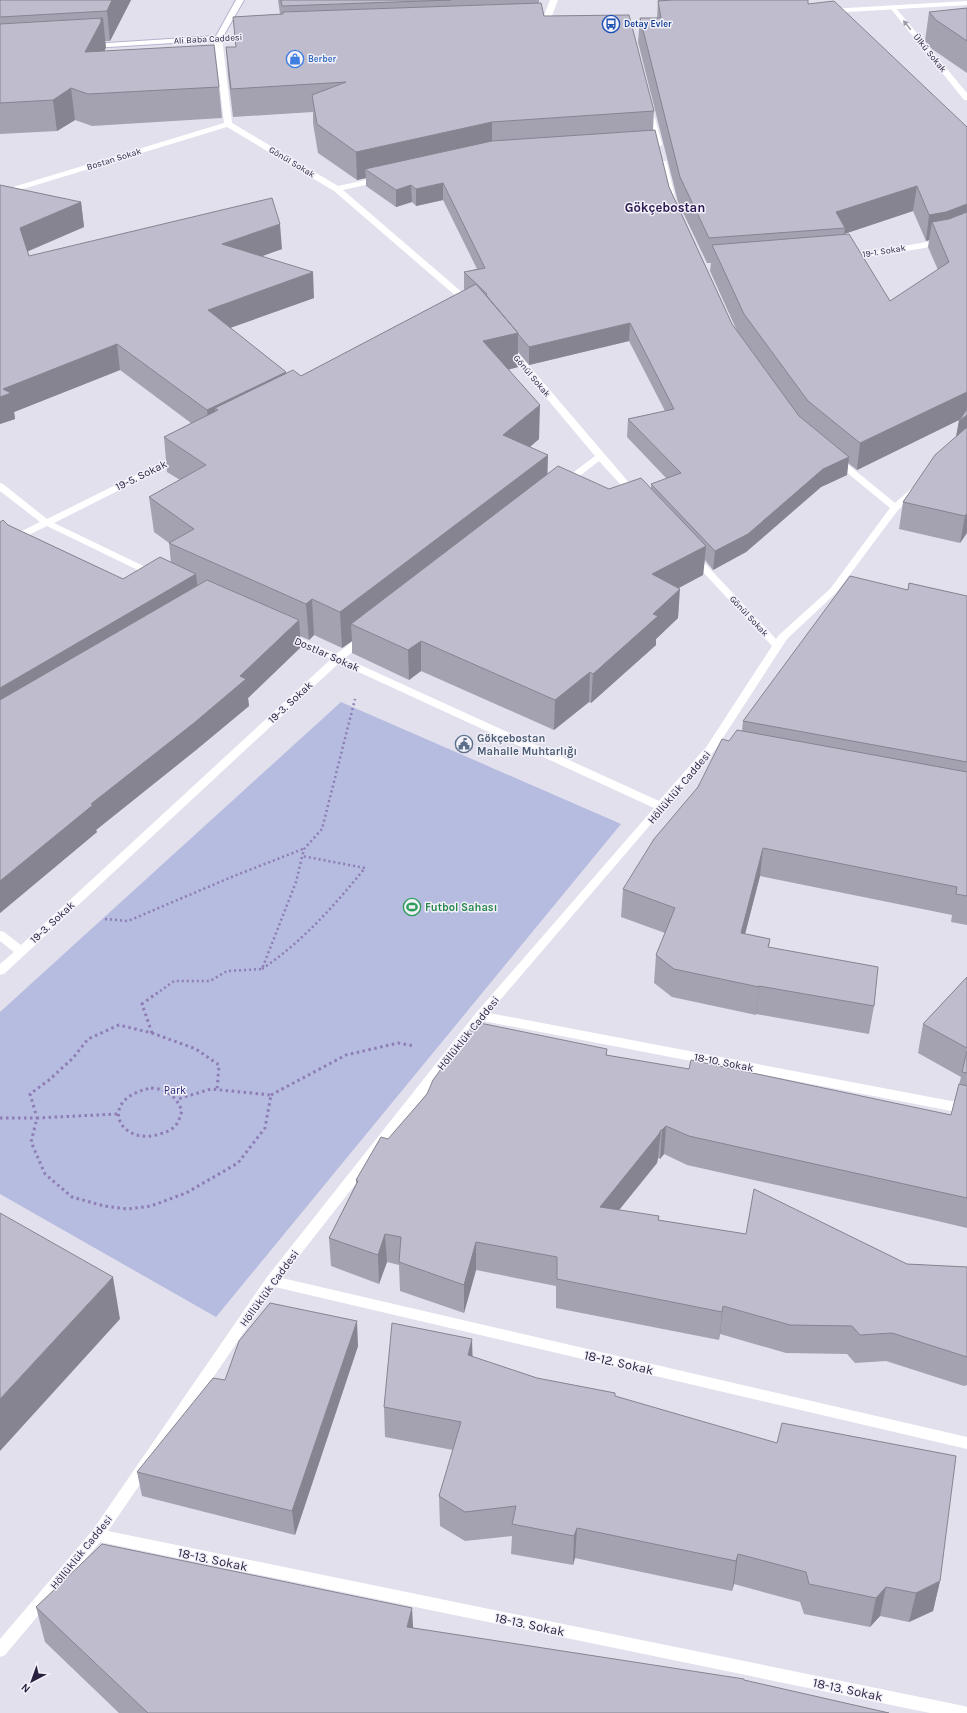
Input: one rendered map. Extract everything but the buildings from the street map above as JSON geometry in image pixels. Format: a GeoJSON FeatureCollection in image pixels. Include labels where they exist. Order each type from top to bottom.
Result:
{"type":"FeatureCollection","features":[{"type":"Feature","properties":{"kind":"street"},"geometry":{"type":"LineString","coordinates":[[228,124],[218,38],[240,0]]}},
{"type":"Feature","properties":{"kind":"street"},"geometry":{"type":"LineString","coordinates":[[536,27],[547,26],[554,0]]}},
{"type":"Feature","properties":{"kind":"street"},"geometry":{"type":"LineString","coordinates":[[818,12],[967,3]]}},
{"type":"Feature","properties":{"kind":"street","name":"Ülkü Sokak"},"geometry":{"type":"LineString","coordinates":[[893,8],[967,98]]}},
{"type":"Feature","properties":{"kind":"street"},"geometry":{"type":"LineString","coordinates":[[611,24],[628,26],[659,21]]}},
{"type":"Feature","properties":{"kind":"street","name":"Ali Baba Caddesi"},"geometry":{"type":"LineString","coordinates":[[86,46],[258,36]]}},
{"type":"Feature","properties":{"kind":"street"},"geometry":{"type":"LineString","coordinates":[[648,106],[657,149],[676,209]]}},
{"type":"Feature","properties":{"kind":"street","name":"Gönül Sokak"},"geometry":{"type":"LineString","coordinates":[[228,124],[337,189],[477,311]]}},
{"type":"Feature","properties":{"kind":"street","name":"Bostan Sokak"},"geometry":{"type":"LineString","coordinates":[[0,194],[228,124]]}},
{"type":"Feature","properties":{"kind":"street"},"geometry":{"type":"LineString","coordinates":[[337,189],[391,177]]}},
{"type":"Feature","properties":{"kind":"street","name":"19-1. Sokak"},"geometry":{"type":"LineString","coordinates":[[842,257],[865,255],[945,241],[967,232]]}},
{"type":"Feature","properties":{"kind":"street","name":"Gönül Sokak"},"geometry":{"type":"LineString","coordinates":[[503,341],[600,456],[643,502]]}},
{"type":"Feature","properties":{"kind":"street","name":"19-5. Sokak"},"geometry":{"type":"LineString","coordinates":[[0,546],[45,522],[187,453]]}},
{"type":"Feature","properties":{"kind":"street"},"geometry":{"type":"LineString","coordinates":[[830,455],[895,508]]}},
{"type":"Feature","properties":{"kind":"street"},"geometry":{"type":"LineString","coordinates":[[556,490],[600,456]]}},
{"type":"Feature","properties":{"kind":"street","name":"Höllüklük Caddesi"},"geometry":{"type":"LineString","coordinates":[[0,1650],[97,1535],[272,1281],[480,1016],[662,807],[715,749],[782,637],[837,592],[895,508],[928,478]]}},
{"type":"Feature","properties":{"kind":"street"},"geometry":{"type":"LineString","coordinates":[[0,486],[45,522],[166,580]]}},
{"type":"Feature","properties":{"kind":"street","name":"Gönül Sokak"},"geometry":{"type":"LineString","coordinates":[[686,548],[777,646]]}},
{"type":"Feature","properties":{"kind":"street","name":"Dostlar Sokak"},"geometry":{"type":"LineString","coordinates":[[281,633],[662,807]]}},
{"type":"Feature","properties":{"kind":"street","name":"19-3. Sokak"},"geometry":{"type":"LineString","coordinates":[[0,971],[338,658],[369,634]]}},
{"type":"Feature","properties":{"kind":"street"},"geometry":{"type":"LineString","coordinates":[[0,936],[21,951]]}},
{"type":"Feature","properties":{"kind":"street","name":"18-10. Sokak"},"geometry":{"type":"LineString","coordinates":[[480,1016],[967,1109]]}},
{"type":"Feature","properties":{"kind":"street","name":"18-12. Sokak"},"geometry":{"type":"LineString","coordinates":[[272,1281],[967,1442]]}},
{"type":"Feature","properties":{"kind":"street","name":"18-13. Sokak"},"geometry":{"type":"LineString","coordinates":[[97,1535],[964,1713]]}},
{"type":"Feature","properties":{"kind":"path"},"geometry":{"type":"LineString","coordinates":[[262,969],[296,882],[304,849],[322,829],[362,670]]}},
{"type":"Feature","properties":{"kind":"path"},"geometry":{"type":"LineString","coordinates":[[60,915],[128,921],[234,876],[304,849]]}},
{"type":"Feature","properties":{"kind":"path"},"geometry":{"type":"LineString","coordinates":[[152,1033],[142,1004],[174,981],[210,981],[227,971],[262,969],[281,957],[328,913],[365,868],[302,856]]}},
{"type":"Feature","properties":{"kind":"path"},"geometry":{"type":"LineString","coordinates":[[217,1090],[219,1065],[196,1049],[152,1033],[119,1025],[88,1039],[73,1058],[50,1080],[30,1094],[37,1118],[30,1142],[45,1174],[72,1197],[104,1206],[127,1209],[151,1206],[186,1193],[238,1163],[265,1128],[271,1095]]}},
{"type":"Feature","properties":{"kind":"path"},"geometry":{"type":"LineString","coordinates":[[178,1099],[211,1089],[271,1095],[346,1055],[398,1043],[452,1052]]}},
{"type":"Feature","properties":{"kind":"path"},"geometry":{"type":"LineString","coordinates":[[156,1088],[167,1091],[178,1099],[182,1111],[176,1125],[165,1133],[148,1137],[132,1134],[120,1124],[117,1114],[123,1101],[135,1092],[156,1088]]}},
{"type":"Feature","properties":{"kind":"path"},"geometry":{"type":"LineString","coordinates":[[0,1118],[37,1118],[117,1114]]}},
{"type":"Feature","properties":{"kind":"green space","name":"Park"},"geometry":{"type":"Polygon","coordinates":[[[341,702],[621,824],[216,1317],[0,1194],[0,1012],[341,702]]]}},
{"type":"Feature","properties":{"kind":"place","name":"Detay Evler"},"geometry":{"type":"Point","coordinates":[611,24]}},
{"type":"Feature","properties":{"kind":"place","name":"Berber"},"geometry":{"type":"Point","coordinates":[295,59]}},
{"type":"Feature","properties":{"kind":"place","name":"Gökçebostan Mahalle Muhtarlığı"},"geometry":{"type":"Point","coordinates":[464,744]}},
{"type":"Feature","properties":{"kind":"place","name":"Futbol Sahası"},"geometry":{"type":"Point","coordinates":[412,907]}},
{"type":"Feature","properties":{"kind":"district","name":"Gökçebostan"},"geometry":{"type":"Point","coordinates":[665,207]}}]}
